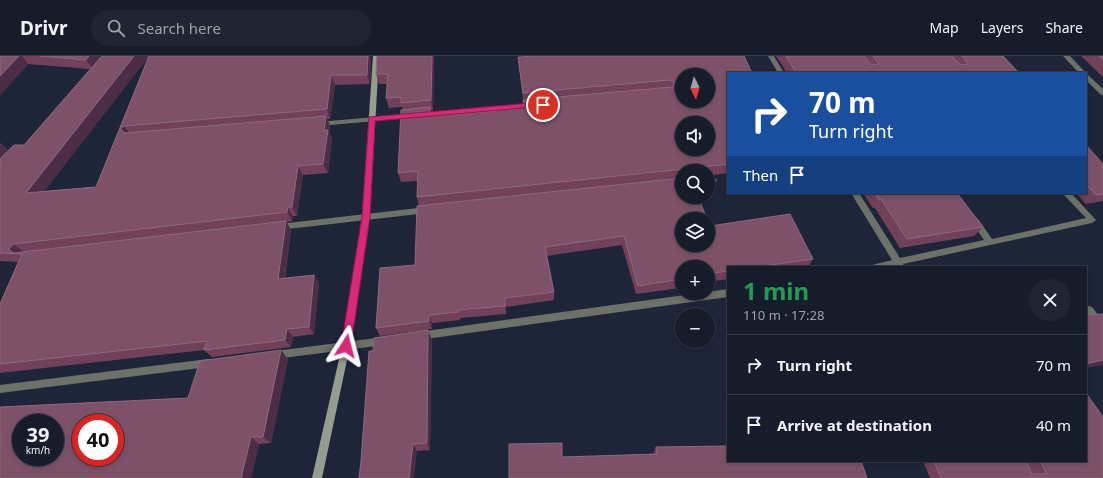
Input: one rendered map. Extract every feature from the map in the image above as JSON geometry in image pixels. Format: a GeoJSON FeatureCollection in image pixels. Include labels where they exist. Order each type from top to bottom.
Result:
{"type":"FeatureCollection","features":[{"type":"Feature","properties":{"kind":"street"},"geometry":{"type":"LineString","coordinates":[[317,478],[346,346],[366,217],[376,56]]}},
{"type":"Feature","properties":{"kind":"street"},"geometry":{"type":"LineString","coordinates":[[771,56],[780,72]]}},
{"type":"Feature","properties":{"kind":"street"},"geometry":{"type":"LineString","coordinates":[[1066,56],[1082,72]]}},
{"type":"Feature","properties":{"kind":"street"},"geometry":{"type":"LineString","coordinates":[[1087,77],[1103,92]]}},
{"type":"Feature","properties":{"kind":"street"},"geometry":{"type":"LineString","coordinates":[[310,124],[543,105]]}},
{"type":"Feature","properties":{"kind":"street"},"geometry":{"type":"LineString","coordinates":[[857,194],[900,264]]}},
{"type":"Feature","properties":{"kind":"street"},"geometry":{"type":"LineString","coordinates":[[883,266],[900,264],[990,242],[1092,220],[1067,194]]}},
{"type":"Feature","properties":{"kind":"street"},"geometry":{"type":"LineString","coordinates":[[271,228],[437,209]]}},
{"type":"Feature","properties":{"kind":"street"},"geometry":{"type":"LineString","coordinates":[[968,212],[990,242]]}},
{"type":"Feature","properties":{"kind":"street"},"geometry":{"type":"LineString","coordinates":[[408,338],[727,293]]}},
{"type":"Feature","properties":{"kind":"street"},"geometry":{"type":"LineString","coordinates":[[1090,310],[1103,326]]}},
{"type":"Feature","properties":{"kind":"street"},"geometry":{"type":"LineString","coordinates":[[267,356],[393,340]]}},
{"type":"Feature","properties":{"kind":"street"},"geometry":{"type":"LineString","coordinates":[[0,389],[220,362]]}},
{"type":"Feature","properties":{"kind":"building"},"geometry":{"type":"Polygon","coordinates":[[[0,56],[19,56],[0,76],[0,56]]]}},
{"type":"Feature","properties":{"kind":"building"},"geometry":{"type":"Polygon","coordinates":[[[40,56],[89,56],[86,60],[40,56]]]}},
{"type":"Feature","properties":{"kind":"building"},"geometry":{"type":"Polygon","coordinates":[[[102,56],[134,56],[26,193],[96,187],[149,56],[368,56],[367,75],[331,75],[327,109],[124,126],[120,129],[125,133],[326,116],[324,130],[328,130],[323,164],[298,166],[292,207],[288,207],[287,212],[14,244],[9,248],[10,251],[14,253],[286,221],[278,279],[314,275],[309,327],[287,329],[285,340],[204,350],[207,341],[0,364],[0,304],[22,254],[0,253],[0,159],[14,145],[24,145],[102,56]]]}},
{"type":"Feature","properties":{"kind":"building"},"geometry":{"type":"Polygon","coordinates":[[[377,56],[432,56],[431,100],[401,103],[401,97],[386,98],[388,74],[376,74],[377,56]]]}},
{"type":"Feature","properties":{"kind":"building"},"geometry":{"type":"Polygon","coordinates":[[[744,56],[752,72],[727,72],[727,164],[715,166],[715,164],[675,164],[675,170],[417,197],[418,171],[398,173],[401,110],[430,107],[430,116],[496,111],[496,109],[524,107],[523,100],[672,87],[674,86],[673,81],[670,80],[523,93],[518,57],[744,56]]]}},
{"type":"Feature","properties":{"kind":"building"},"geometry":{"type":"Polygon","coordinates":[[[786,56],[864,56],[870,64],[877,65],[879,64],[873,56],[952,56],[959,64],[966,65],[968,64],[962,56],[1003,56],[1018,72],[795,72],[786,56]]]}},
{"type":"Feature","properties":{"kind":"building"},"geometry":{"type":"Polygon","coordinates":[[[1087,146],[1103,164],[1103,194],[1096,195],[1087,185],[1087,146]]]}},
{"type":"Feature","properties":{"kind":"building"},"geometry":{"type":"Polygon","coordinates":[[[675,179],[675,204],[701,204],[704,212],[675,212],[675,252],[715,252],[715,225],[790,214],[813,259],[764,266],[727,266],[727,271],[715,273],[715,260],[675,260],[675,280],[638,286],[624,236],[545,247],[554,292],[505,298],[505,306],[458,310],[458,312],[429,315],[429,321],[376,328],[380,268],[415,265],[417,206],[675,179]]]}},
{"type":"Feature","properties":{"kind":"building"},"geometry":{"type":"Polygon","coordinates":[[[876,194],[958,194],[983,227],[907,239],[881,199],[879,200],[876,194]]]}},
{"type":"Feature","properties":{"kind":"building"},"geometry":{"type":"Polygon","coordinates":[[[1103,314],[1103,360],[1087,364],[1087,315],[1103,314]]]}},
{"type":"Feature","properties":{"kind":"building"},"geometry":{"type":"Polygon","coordinates":[[[428,330],[427,443],[413,444],[409,478],[359,478],[369,351],[373,351],[374,338],[428,330]]]}},
{"type":"Feature","properties":{"kind":"building"},"geometry":{"type":"Polygon","coordinates":[[[281,350],[263,437],[251,437],[241,478],[0,478],[0,407],[188,398],[200,361],[281,350]]]}},
{"type":"Feature","properties":{"kind":"building"},"geometry":{"type":"Polygon","coordinates":[[[1087,394],[1103,417],[1103,478],[941,478],[934,462],[1026,462],[1032,474],[1046,474],[1041,462],[1087,462],[1087,394]]]}},
{"type":"Feature","properties":{"kind":"building"},"geometry":{"type":"Polygon","coordinates":[[[562,443],[562,457],[657,454],[656,447],[727,446],[727,462],[861,462],[867,478],[509,478],[509,444],[562,443]]]}},
{"type":"Feature","properties":{"kind":"route"},"geometry":{"type":"LineString","coordinates":[[346,346],[366,217],[372,119],[543,105]]}}]}
